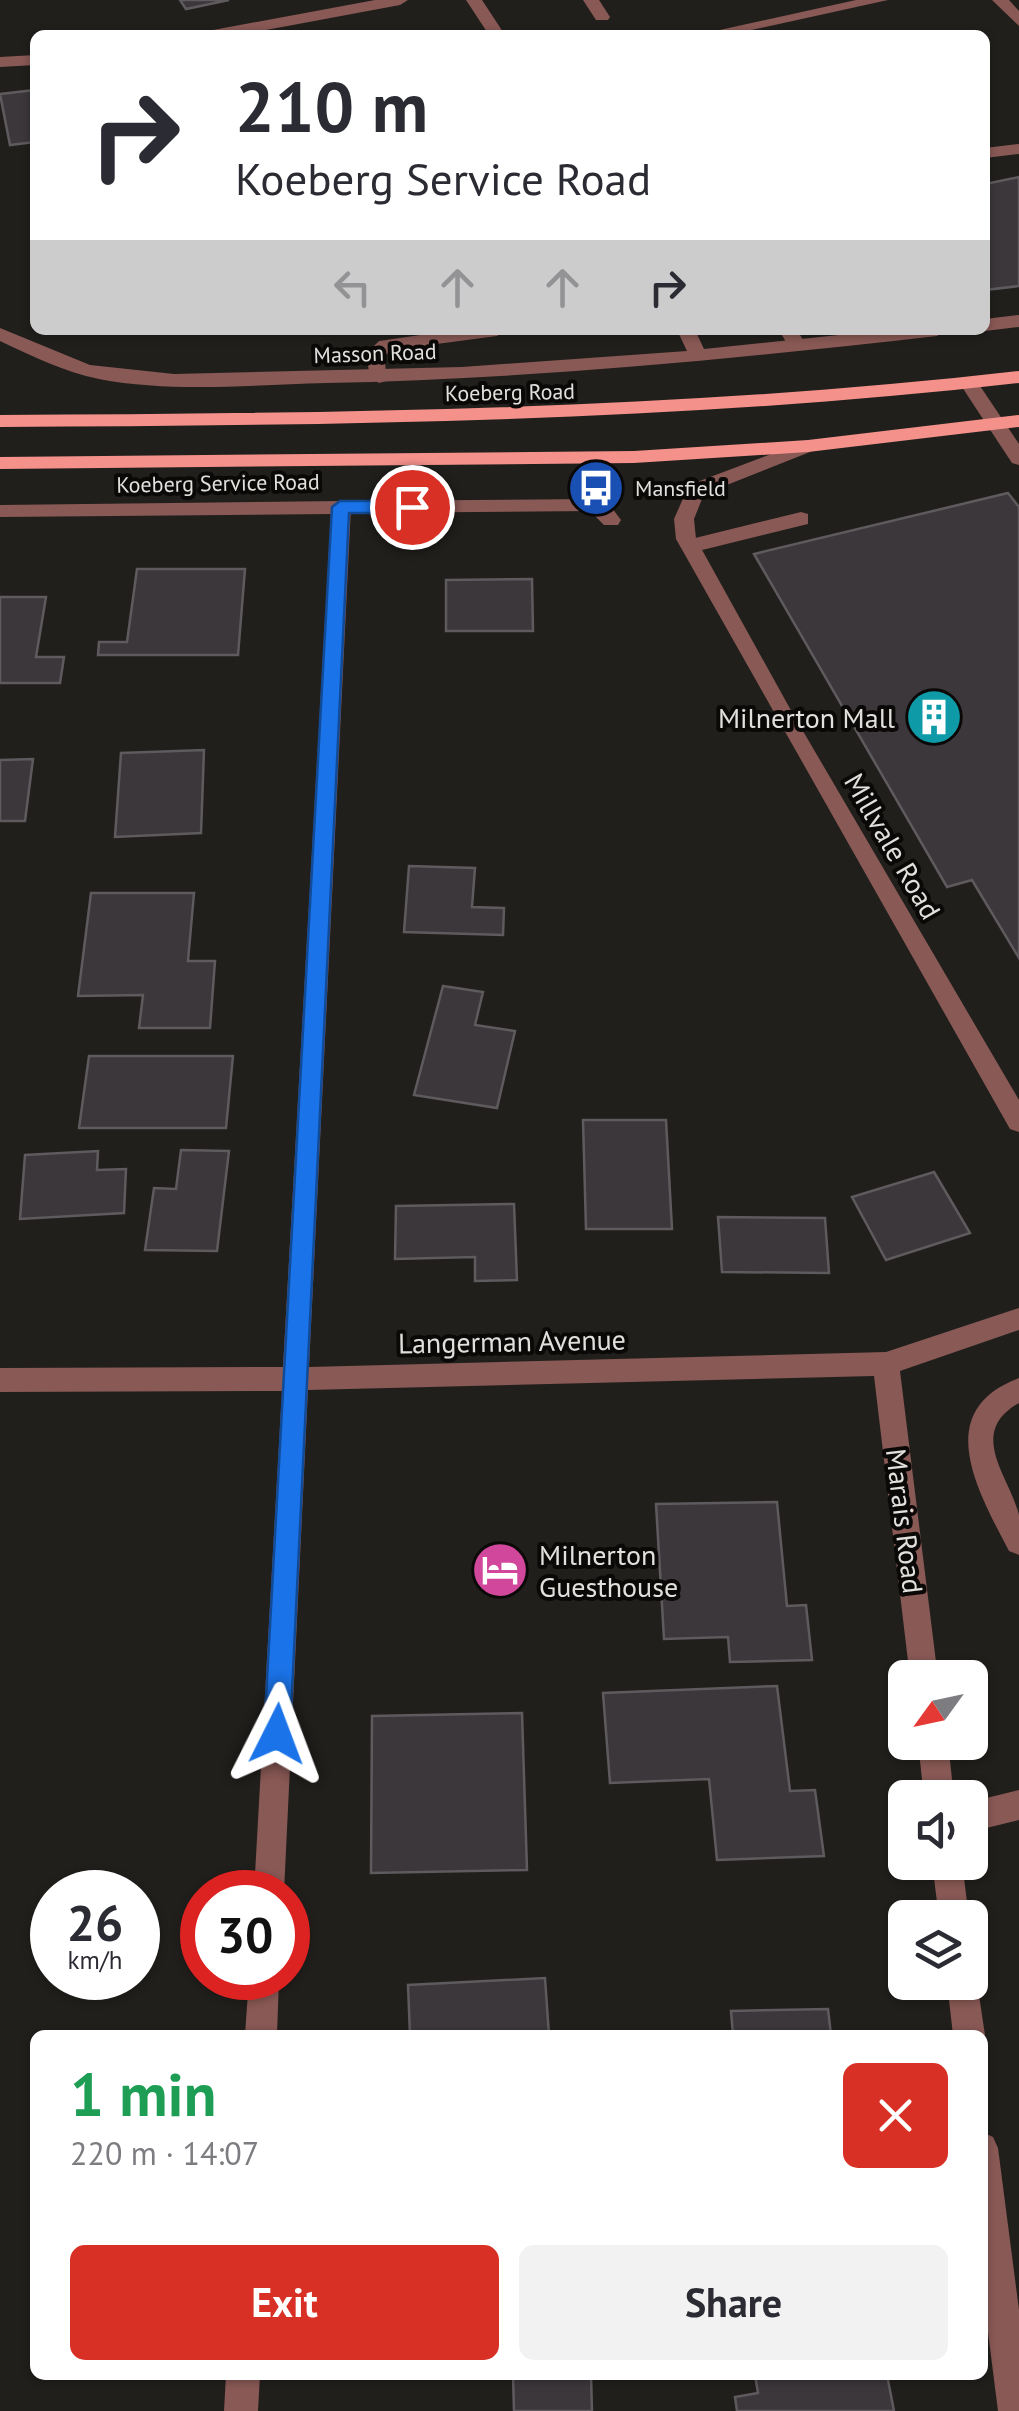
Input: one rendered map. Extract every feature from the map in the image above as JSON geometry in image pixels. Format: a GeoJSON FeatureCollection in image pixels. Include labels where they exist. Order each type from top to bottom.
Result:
{"type":"FeatureCollection","features":[{"type":"Feature","properties":{"kind":"main road","name":"Koeberg Road"},"geometry":{"type":"LineString","coordinates":[[0,421],[567,416],[722,408],[1019,377]]}},
{"type":"Feature","properties":{"kind":"main road"},"geometry":{"type":"LineString","coordinates":[[0,463],[516,460],[808,446],[1019,421]]}},
{"type":"Feature","properties":{"kind":"street"},"geometry":{"type":"LineString","coordinates":[[235,30],[334,6],[400,0]]}},
{"type":"Feature","properties":{"kind":"street"},"geometry":{"type":"LineString","coordinates":[[474,0],[493,30]]}},
{"type":"Feature","properties":{"kind":"street"},"geometry":{"type":"LineString","coordinates":[[591,0],[602,16]]}},
{"type":"Feature","properties":{"kind":"street"},"geometry":{"type":"LineString","coordinates":[[729,30],[880,0]]}},
{"type":"Feature","properties":{"kind":"street"},"geometry":{"type":"LineString","coordinates":[[1000,0],[1019,21]]}},
{"type":"Feature","properties":{"kind":"street"},"geometry":{"type":"LineString","coordinates":[[0,62],[30,60]]}},
{"type":"Feature","properties":{"kind":"street"},"geometry":{"type":"LineString","coordinates":[[990,152],[1019,149]]}},
{"type":"Feature","properties":{"kind":"street"},"geometry":{"type":"LineString","coordinates":[[990,324],[1019,321]]}},
{"type":"Feature","properties":{"kind":"street","name":"Masson Road"},"geometry":{"type":"LineString","coordinates":[[0,334],[78,368],[130,377],[379,377],[560,368],[698,355],[793,338],[847,335]]}},
{"type":"Feature","properties":{"kind":"street"},"geometry":{"type":"LineString","coordinates":[[379,377],[375,354],[386,344],[457,335]]}},
{"type":"Feature","properties":{"kind":"street"},"geometry":{"type":"LineString","coordinates":[[688,335],[698,355]]}},
{"type":"Feature","properties":{"kind":"street"},"geometry":{"type":"LineString","coordinates":[[970,384],[1019,459]]}},
{"type":"Feature","properties":{"kind":"street"},"geometry":{"type":"LineString","coordinates":[[801,518],[688,542],[684,518],[696,490],[808,446]]}},
{"type":"Feature","properties":{"kind":"street","name":"Koeberg Service Road"},"geometry":{"type":"LineString","coordinates":[[0,511],[592,506],[602,508],[610,520]]}},
{"type":"Feature","properties":{"kind":"street"},"geometry":{"type":"LineString","coordinates":[[269,1870],[340,507]]}},
{"type":"Feature","properties":{"kind":"street","name":"Millvale Road"},"geometry":{"type":"LineString","coordinates":[[688,542],[1019,1122]]}},
{"type":"Feature","properties":{"kind":"street","name":"Langerman Avenue"},"geometry":{"type":"LineString","coordinates":[[0,1380],[296,1378],[886,1364],[1019,1319]]}},
{"type":"Feature","properties":{"kind":"street","name":"Marais Road"},"geometry":{"type":"LineString","coordinates":[[886,1364],[922,1660]]}},
{"type":"Feature","properties":{"kind":"street"},"geometry":{"type":"LineString","coordinates":[[1019,1390],[1004,1395],[988,1412],[978,1450],[986,1479],[1019,1542]]}},
{"type":"Feature","properties":{"kind":"street"},"geometry":{"type":"LineString","coordinates":[[988,1814],[1018,1808]]}},
{"type":"Feature","properties":{"kind":"street"},"geometry":{"type":"LineString","coordinates":[[261,2030],[263,2000]]}},
{"type":"Feature","properties":{"kind":"street"},"geometry":{"type":"LineString","coordinates":[[964,2000],[968,2030]]}},
{"type":"Feature","properties":{"kind":"street"},"geometry":{"type":"LineString","coordinates":[[988,2196],[1015,2411]]}},
{"type":"Feature","properties":{"kind":"street"},"geometry":{"type":"LineString","coordinates":[[241,2411],[243,2380]]}},
{"type":"Feature","properties":{"kind":"building"},"geometry":{"type":"Polygon","coordinates":[[[180,0],[229,0],[186,9],[180,0]]]}},
{"type":"Feature","properties":{"kind":"building"},"geometry":{"type":"Polygon","coordinates":[[[30,91],[30,143],[10,145],[0,94],[30,91]]]}},
{"type":"Feature","properties":{"kind":"building"},"geometry":{"type":"Polygon","coordinates":[[[1019,177],[1019,286],[990,289],[990,183],[1019,177]]]}},
{"type":"Feature","properties":{"kind":"building","name":"Milnerton Mall"},"geometry":{"type":"Polygon","coordinates":[[[1008,493],[1019,507],[1019,958],[972,880],[947,887],[754,554],[1008,493]]]}},
{"type":"Feature","properties":{"kind":"building"},"geometry":{"type":"Polygon","coordinates":[[[137,569],[245,569],[238,655],[98,655],[99,642],[127,642],[137,569]]]}},
{"type":"Feature","properties":{"kind":"building"},"geometry":{"type":"Polygon","coordinates":[[[532,579],[533,631],[446,631],[446,580],[532,579]]]}},
{"type":"Feature","properties":{"kind":"building"},"geometry":{"type":"Polygon","coordinates":[[[0,597],[46,597],[36,657],[64,657],[60,683],[0,683],[0,597]]]}},
{"type":"Feature","properties":{"kind":"building"},"geometry":{"type":"Polygon","coordinates":[[[204,750],[201,833],[115,837],[121,753],[204,750]]]}},
{"type":"Feature","properties":{"kind":"building"},"geometry":{"type":"Polygon","coordinates":[[[33,759],[25,821],[0,821],[0,760],[33,759]]]}},
{"type":"Feature","properties":{"kind":"building"},"geometry":{"type":"Polygon","coordinates":[[[409,866],[475,868],[472,907],[504,908],[503,935],[404,932],[409,866]]]}},
{"type":"Feature","properties":{"kind":"building"},"geometry":{"type":"Polygon","coordinates":[[[91,893],[194,893],[188,961],[215,961],[210,1028],[139,1028],[143,995],[78,996],[91,893]]]}},
{"type":"Feature","properties":{"kind":"building"},"geometry":{"type":"Polygon","coordinates":[[[443,986],[483,992],[475,1025],[515,1031],[497,1108],[414,1095],[443,986]]]}},
{"type":"Feature","properties":{"kind":"building"},"geometry":{"type":"Polygon","coordinates":[[[89,1056],[233,1056],[226,1128],[79,1128],[89,1056]]]}},
{"type":"Feature","properties":{"kind":"building"},"geometry":{"type":"Polygon","coordinates":[[[583,1120],[666,1120],[672,1229],[586,1229],[583,1120]]]}},
{"type":"Feature","properties":{"kind":"building"},"geometry":{"type":"Polygon","coordinates":[[[181,1150],[229,1151],[217,1251],[145,1250],[154,1188],[176,1189],[181,1150]]]}},
{"type":"Feature","properties":{"kind":"building"},"geometry":{"type":"Polygon","coordinates":[[[98,1151],[97,1170],[126,1169],[124,1213],[20,1219],[25,1155],[98,1151]]]}},
{"type":"Feature","properties":{"kind":"building"},"geometry":{"type":"Polygon","coordinates":[[[934,1172],[970,1233],[886,1260],[852,1197],[934,1172]]]}},
{"type":"Feature","properties":{"kind":"building"},"geometry":{"type":"Polygon","coordinates":[[[514,1204],[517,1280],[475,1281],[475,1257],[395,1259],[396,1206],[514,1204]]]}},
{"type":"Feature","properties":{"kind":"building"},"geometry":{"type":"Polygon","coordinates":[[[718,1217],[825,1218],[829,1273],[722,1272],[718,1217]]]}},
{"type":"Feature","properties":{"kind":"building"},"geometry":{"type":"Polygon","coordinates":[[[777,1502],[787,1606],[806,1605],[812,1660],[730,1662],[728,1637],[664,1639],[656,1504],[777,1502]]]}},
{"type":"Feature","properties":{"kind":"building"},"geometry":{"type":"Polygon","coordinates":[[[777,1686],[790,1791],[815,1790],[824,1856],[717,1860],[709,1779],[610,1783],[603,1693],[777,1686]]]}},
{"type":"Feature","properties":{"kind":"building"},"geometry":{"type":"Polygon","coordinates":[[[522,1713],[527,1870],[371,1873],[372,1716],[522,1713]]]}},
{"type":"Feature","properties":{"kind":"building"},"geometry":{"type":"Polygon","coordinates":[[[545,1978],[549,2030],[410,2030],[408,1985],[545,1978]]]}},
{"type":"Feature","properties":{"kind":"building"},"geometry":{"type":"Polygon","coordinates":[[[828,2009],[830,2030],[733,2030],[731,2011],[828,2009]]]}},
{"type":"Feature","properties":{"kind":"building"},"geometry":{"type":"Polygon","coordinates":[[[513,2380],[591,2380],[592,2411],[514,2411],[513,2380]]]}},
{"type":"Feature","properties":{"kind":"building"},"geometry":{"type":"Polygon","coordinates":[[[756,2380],[888,2380],[894,2411],[737,2411],[735,2397],[758,2393],[756,2380]]]}},
{"type":"Feature","properties":{"kind":"place","name":"Mansfield"},"geometry":{"type":"Point","coordinates":[596,488]}},
{"type":"Feature","properties":{"kind":"place","name":"Milnerton Mall"},"geometry":{"type":"Point","coordinates":[934,717]}},
{"type":"Feature","properties":{"kind":"place","name":"Milnerton Guesthouse"},"geometry":{"type":"Point","coordinates":[500,1570]}},
{"type":"Feature","properties":{"kind":"route"},"geometry":{"type":"LineString","coordinates":[[277,1734],[340,507],[412,507]]}}]}
